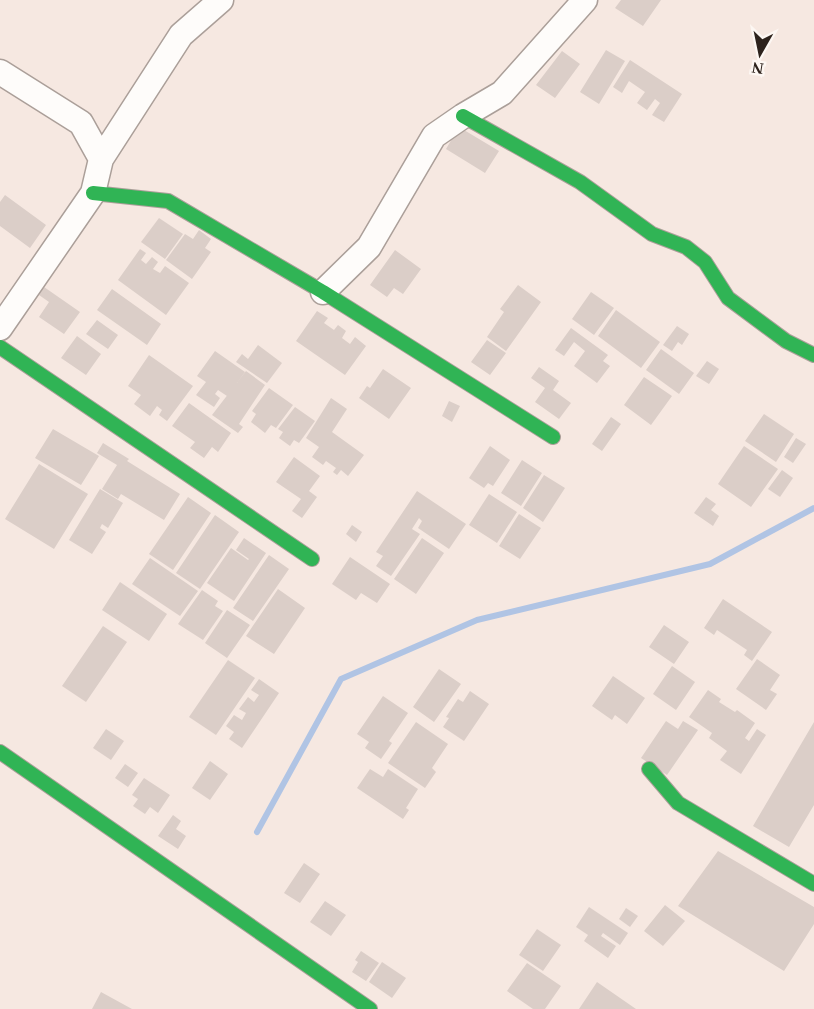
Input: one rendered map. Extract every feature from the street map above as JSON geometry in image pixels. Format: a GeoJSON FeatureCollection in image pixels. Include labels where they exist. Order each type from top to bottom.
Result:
{"type":"FeatureCollection","features":[{"type":"Feature","properties":{"kind":"street"},"geometry":{"type":"LineString","coordinates":[[0,328],[93,193],[101,159],[181,35],[221,0]]}},
{"type":"Feature","properties":{"kind":"street"},"geometry":{"type":"LineString","coordinates":[[323,292],[369,247],[434,136],[502,93],[585,0]]}},
{"type":"Feature","properties":{"kind":"street"},"geometry":{"type":"LineString","coordinates":[[0,72],[81,123],[101,159]]}},
{"type":"Feature","properties":{"kind":"street"},"geometry":{"type":"LineString","coordinates":[[463,116],[580,182],[652,234],[686,247],[705,262],[728,298],[786,341],[814,355]]}},
{"type":"Feature","properties":{"kind":"street"},"geometry":{"type":"LineString","coordinates":[[93,193],[168,201],[323,292],[553,436]]}},
{"type":"Feature","properties":{"kind":"street"},"geometry":{"type":"LineString","coordinates":[[0,347],[312,559]]}},
{"type":"Feature","properties":{"kind":"street"},"geometry":{"type":"LineString","coordinates":[[0,752],[370,1009]]}},
{"type":"Feature","properties":{"kind":"street"},"geometry":{"type":"LineString","coordinates":[[648,769],[678,803],[814,884]]}},
{"type":"Feature","properties":{"kind":"building"},"geometry":{"type":"Polygon","coordinates":[[[621,0],[661,0],[643,26],[615,8],[621,0]]]}},
{"type":"Feature","properties":{"kind":"building"},"geometry":{"type":"Polygon","coordinates":[[[606,50],[625,61],[599,104],[580,92],[606,50]]]}},
{"type":"Feature","properties":{"kind":"building"},"geometry":{"type":"Polygon","coordinates":[[[562,51],[580,64],[555,98],[536,85],[562,51]]]}},
{"type":"Feature","properties":{"kind":"building"},"geometry":{"type":"Polygon","coordinates":[[[630,60],[682,94],[664,122],[652,115],[660,103],[655,99],[647,110],[637,103],[645,92],[629,81],[622,93],[613,87],[630,60]]]}},
{"type":"Feature","properties":{"kind":"building"},"geometry":{"type":"Polygon","coordinates":[[[459,127],[499,151],[485,173],[446,149],[459,127]]]}},
{"type":"Feature","properties":{"kind":"building"},"geometry":{"type":"Polygon","coordinates":[[[5,195],[46,225],[30,248],[0,226],[0,202],[5,195]]]}},
{"type":"Feature","properties":{"kind":"building"},"geometry":{"type":"Polygon","coordinates":[[[159,218],[183,234],[165,259],[141,242],[159,218]]]}},
{"type":"Feature","properties":{"kind":"building"},"geometry":{"type":"Polygon","coordinates":[[[199,230],[211,239],[205,248],[211,252],[192,279],[166,260],[185,234],[193,239],[199,230]]]}},
{"type":"Feature","properties":{"kind":"building"},"geometry":{"type":"Polygon","coordinates":[[[140,249],[146,253],[141,260],[146,264],[152,257],[158,262],[153,269],[160,273],[165,266],[189,283],[166,315],[118,280],[140,249]]]}},
{"type":"Feature","properties":{"kind":"building"},"geometry":{"type":"Polygon","coordinates":[[[395,250],[421,269],[403,294],[394,288],[387,297],[370,285],[395,250]]]}},
{"type":"Feature","properties":{"kind":"building"},"geometry":{"type":"Polygon","coordinates":[[[518,285],[541,302],[506,351],[487,337],[504,312],[500,309],[518,285]]]}},
{"type":"Feature","properties":{"kind":"building"},"geometry":{"type":"Polygon","coordinates":[[[44,287],[80,312],[64,334],[39,317],[49,302],[39,295],[44,287]]]}},
{"type":"Feature","properties":{"kind":"building"},"geometry":{"type":"Polygon","coordinates":[[[112,289],[161,324],[147,345],[97,310],[112,289]]]}},
{"type":"Feature","properties":{"kind":"building"},"geometry":{"type":"Polygon","coordinates":[[[591,292],[614,308],[594,335],[572,319],[591,292]]]}},
{"type":"Feature","properties":{"kind":"building"},"geometry":{"type":"Polygon","coordinates":[[[616,310],[660,342],[641,368],[598,336],[616,310]]]}},
{"type":"Feature","properties":{"kind":"building"},"geometry":{"type":"Polygon","coordinates":[[[317,311],[328,318],[324,323],[334,330],[338,325],[346,331],[342,338],[350,344],[355,337],[366,346],[345,375],[296,341],[317,311]]]}},
{"type":"Feature","properties":{"kind":"building"},"geometry":{"type":"Polygon","coordinates":[[[97,320],[118,335],[108,349],[86,334],[97,320]]]}},
{"type":"Feature","properties":{"kind":"building"},"geometry":{"type":"Polygon","coordinates":[[[677,326],[689,334],[682,345],[678,342],[672,351],[663,345],[677,326]]]}},
{"type":"Feature","properties":{"kind":"building"},"geometry":{"type":"Polygon","coordinates":[[[571,328],[608,355],[603,361],[610,366],[597,383],[574,366],[585,351],[574,342],[564,356],[555,350],[571,328]]]}},
{"type":"Feature","properties":{"kind":"building"},"geometry":{"type":"Polygon","coordinates":[[[77,336],[101,354],[86,375],[61,358],[77,336]]]}},
{"type":"Feature","properties":{"kind":"building"},"geometry":{"type":"Polygon","coordinates":[[[487,340],[506,353],[490,375],[471,362],[487,340]]]}},
{"type":"Feature","properties":{"kind":"building"},"geometry":{"type":"Polygon","coordinates":[[[258,345],[282,363],[267,383],[236,362],[242,354],[248,359],[258,345]]]}},
{"type":"Feature","properties":{"kind":"building"},"geometry":{"type":"Polygon","coordinates":[[[661,349],[694,373],[679,394],[646,370],[661,349]]]}},
{"type":"Feature","properties":{"kind":"building"},"geometry":{"type":"Polygon","coordinates":[[[215,351],[245,372],[227,396],[218,390],[215,394],[220,398],[214,407],[196,395],[206,382],[197,376],[215,351]]]}},
{"type":"Feature","properties":{"kind":"building"},"geometry":{"type":"Polygon","coordinates":[[[149,355],[193,386],[167,421],[159,415],[162,410],[157,406],[150,416],[134,404],[141,395],[128,386],[149,355]]]}},
{"type":"Feature","properties":{"kind":"building"},"geometry":{"type":"Polygon","coordinates":[[[707,361],[719,369],[709,384],[696,376],[707,361]]]}},
{"type":"Feature","properties":{"kind":"building"},"geometry":{"type":"Polygon","coordinates":[[[539,367],[559,381],[553,390],[571,403],[559,419],[535,402],[545,388],[531,378],[539,367]]]}},
{"type":"Feature","properties":{"kind":"building"},"geometry":{"type":"Polygon","coordinates":[[[383,369],[411,388],[389,419],[359,398],[367,386],[370,388],[383,369]]]}},
{"type":"Feature","properties":{"kind":"building"},"geometry":{"type":"Polygon","coordinates":[[[246,371],[265,385],[239,424],[243,427],[238,433],[212,415],[246,371]]]}},
{"type":"Feature","properties":{"kind":"building"},"geometry":{"type":"Polygon","coordinates":[[[644,377],[672,396],[651,425],[624,405],[644,377]]]}},
{"type":"Feature","properties":{"kind":"building"},"geometry":{"type":"Polygon","coordinates":[[[269,388],[293,405],[276,428],[271,425],[265,433],[251,422],[256,414],[252,411],[269,388]]]}},
{"type":"Feature","properties":{"kind":"building"},"geometry":{"type":"Polygon","coordinates":[[[331,398],[347,409],[332,432],[364,455],[348,476],[341,470],[337,475],[333,472],[336,468],[326,461],[323,465],[312,457],[319,447],[306,438],[331,398]]]}},
{"type":"Feature","properties":{"kind":"building"},"geometry":{"type":"Polygon","coordinates":[[[449,401],[460,406],[452,422],[442,416],[449,401]]]}},
{"type":"Feature","properties":{"kind":"building"},"geometry":{"type":"Polygon","coordinates":[[[189,403],[231,433],[218,452],[212,447],[204,458],[190,448],[195,442],[172,426],[189,403]]]}},
{"type":"Feature","properties":{"kind":"building"},"geometry":{"type":"Polygon","coordinates":[[[295,407],[315,421],[299,443],[294,440],[290,446],[279,438],[283,432],[278,429],[295,407]]]}},
{"type":"Feature","properties":{"kind":"building"},"geometry":{"type":"Polygon","coordinates":[[[764,414],[794,434],[776,462],[745,441],[764,414]]]}},
{"type":"Feature","properties":{"kind":"building"},"geometry":{"type":"Polygon","coordinates":[[[611,417],[621,424],[602,451],[592,444],[611,417]]]}},
{"type":"Feature","properties":{"kind":"building"},"geometry":{"type":"Polygon","coordinates":[[[53,429],[99,456],[81,485],[35,458],[53,429]]]}},
{"type":"Feature","properties":{"kind":"building"},"geometry":{"type":"Polygon","coordinates":[[[796,438],[806,444],[793,463],[784,457],[796,438]]]}},
{"type":"Feature","properties":{"kind":"building"},"geometry":{"type":"Polygon","coordinates":[[[103,443],[180,494],[164,520],[121,494],[118,499],[102,489],[117,465],[97,453],[103,443]]]}},
{"type":"Feature","properties":{"kind":"building"},"geometry":{"type":"Polygon","coordinates":[[[490,446],[510,460],[493,486],[488,483],[484,488],[469,478],[490,446]]]}},
{"type":"Feature","properties":{"kind":"building"},"geometry":{"type":"Polygon","coordinates":[[[744,446],[778,469],[751,507],[718,484],[744,446]]]}},
{"type":"Feature","properties":{"kind":"building"},"geometry":{"type":"Polygon","coordinates":[[[294,457],[320,476],[309,491],[317,497],[302,518],[292,511],[301,499],[276,482],[294,457]]]}},
{"type":"Feature","properties":{"kind":"building"},"geometry":{"type":"Polygon","coordinates":[[[522,460],[542,473],[521,506],[501,493],[522,460]]]}},
{"type":"Feature","properties":{"kind":"building"},"geometry":{"type":"Polygon","coordinates":[[[39,464],[88,494],[54,549],[5,519],[39,464]]]}},
{"type":"Feature","properties":{"kind":"building"},"geometry":{"type":"Polygon","coordinates":[[[782,470],[793,478],[780,497],[768,489],[782,470]]]}},
{"type":"Feature","properties":{"kind":"building"},"geometry":{"type":"Polygon","coordinates":[[[544,475],[565,488],[543,522],[523,508],[544,475]]]}},
{"type":"Feature","properties":{"kind":"building"},"geometry":{"type":"Polygon","coordinates":[[[100,489],[123,503],[108,528],[102,524],[100,528],[106,532],[92,554],[69,540],[100,489]]]}},
{"type":"Feature","properties":{"kind":"building"},"geometry":{"type":"Polygon","coordinates":[[[417,491],[466,524],[449,549],[418,528],[422,521],[419,518],[412,529],[420,534],[391,576],[376,566],[383,556],[376,552],[417,491]]]}},
{"type":"Feature","properties":{"kind":"building"},"geometry":{"type":"Polygon","coordinates":[[[489,494],[517,512],[497,543],[469,525],[489,494]]]}},
{"type":"Feature","properties":{"kind":"building"},"geometry":{"type":"Polygon","coordinates":[[[188,497],[211,513],[173,570],[149,554],[188,497]]]}},
{"type":"Feature","properties":{"kind":"building"},"geometry":{"type":"Polygon","coordinates":[[[706,497],[716,504],[711,510],[719,516],[713,526],[694,513],[706,497]]]}},
{"type":"Feature","properties":{"kind":"building"},"geometry":{"type":"Polygon","coordinates":[[[519,514],[541,528],[520,559],[499,546],[519,514]]]}},
{"type":"Feature","properties":{"kind":"building"},"geometry":{"type":"Polygon","coordinates":[[[215,515],[239,532],[200,589],[176,573],[215,515]]]}},
{"type":"Feature","properties":{"kind":"building"},"geometry":{"type":"Polygon","coordinates":[[[352,525],[362,532],[356,542],[346,534],[352,525]]]}},
{"type":"Feature","properties":{"kind":"building"},"geometry":{"type":"Polygon","coordinates":[[[244,538],[266,553],[234,601],[207,583],[231,548],[249,559],[236,550],[244,538]]]}},
{"type":"Feature","properties":{"kind":"building"},"geometry":{"type":"Polygon","coordinates":[[[422,538],[444,553],[416,594],[394,579],[422,538]]]}},
{"type":"Feature","properties":{"kind":"building"},"geometry":{"type":"Polygon","coordinates":[[[269,555],[289,569],[253,621],[233,608],[269,555]]]}},
{"type":"Feature","properties":{"kind":"building"},"geometry":{"type":"Polygon","coordinates":[[[350,557],[390,584],[377,603],[361,593],[356,600],[332,584],[350,557]]]}},
{"type":"Feature","properties":{"kind":"building"},"geometry":{"type":"Polygon","coordinates":[[[150,558],[198,591],[180,616],[132,584],[150,558]]]}},
{"type":"Feature","properties":{"kind":"building"},"geometry":{"type":"Polygon","coordinates":[[[120,582],[167,614],[149,641],[102,610],[120,582]]]}},
{"type":"Feature","properties":{"kind":"building"},"geometry":{"type":"Polygon","coordinates":[[[278,589],[305,608],[274,654],[246,636],[278,589]]]}},
{"type":"Feature","properties":{"kind":"building"},"geometry":{"type":"Polygon","coordinates":[[[202,590],[218,601],[215,606],[223,611],[203,640],[178,624],[202,590]]]}},
{"type":"Feature","properties":{"kind":"building"},"geometry":{"type":"Polygon","coordinates":[[[723,599],[772,632],[752,661],[744,655],[747,650],[717,630],[714,635],[704,628],[723,599]]]}},
{"type":"Feature","properties":{"kind":"building"},"geometry":{"type":"Polygon","coordinates":[[[227,610],[250,625],[227,658],[205,643],[227,610]]]}},
{"type":"Feature","properties":{"kind":"building"},"geometry":{"type":"Polygon","coordinates":[[[664,625],[689,642],[674,664],[649,647],[664,625]]]}},
{"type":"Feature","properties":{"kind":"building"},"geometry":{"type":"Polygon","coordinates":[[[103,626],[127,642],[86,702],[62,686],[103,626]]]}},
{"type":"Feature","properties":{"kind":"building"},"geometry":{"type":"Polygon","coordinates":[[[757,659],[780,675],[770,690],[777,694],[766,710],[736,689],[757,659]]]}},
{"type":"Feature","properties":{"kind":"building"},"geometry":{"type":"Polygon","coordinates":[[[228,660],[255,678],[216,735],[189,717],[228,660]]]}},
{"type":"Feature","properties":{"kind":"building"},"geometry":{"type":"Polygon","coordinates":[[[672,666],[695,682],[676,710],[653,694],[672,666]]]}},
{"type":"Feature","properties":{"kind":"building"},"geometry":{"type":"Polygon","coordinates":[[[439,669],[461,684],[434,722],[413,707],[439,669]]]}},
{"type":"Feature","properties":{"kind":"building"},"geometry":{"type":"Polygon","coordinates":[[[613,676],[645,698],[627,724],[615,715],[612,720],[592,706],[613,676]]]}},
{"type":"Feature","properties":{"kind":"building"},"geometry":{"type":"Polygon","coordinates":[[[259,679],[279,693],[242,748],[229,739],[234,732],[226,726],[234,715],[242,720],[246,713],[239,709],[248,697],[254,702],[259,695],[251,690],[259,679]]]}},
{"type":"Feature","properties":{"kind":"building"},"geometry":{"type":"Polygon","coordinates":[[[708,690],[721,699],[719,702],[735,712],[737,710],[755,723],[745,738],[749,741],[757,729],[766,735],[741,774],[720,760],[727,751],[709,738],[712,733],[689,717],[708,690]]]}},
{"type":"Feature","properties":{"kind":"building"},"geometry":{"type":"Polygon","coordinates":[[[470,691],[489,704],[464,741],[443,727],[449,718],[446,717],[458,699],[463,702],[470,691]]]}},
{"type":"Feature","properties":{"kind":"building"},"geometry":{"type":"Polygon","coordinates":[[[383,696],[408,713],[389,741],[392,743],[381,759],[365,748],[369,742],[357,734],[383,696]]]}},
{"type":"Feature","properties":{"kind":"building"},"geometry":{"type":"Polygon","coordinates":[[[666,721],[678,729],[683,721],[698,730],[667,775],[641,758],[666,721]]]}},
{"type":"Feature","properties":{"kind":"building"},"geometry":{"type":"Polygon","coordinates":[[[416,722],[448,744],[432,768],[436,772],[425,788],[388,763],[416,722]]]}},
{"type":"Feature","properties":{"kind":"building"},"geometry":{"type":"Polygon","coordinates":[[[814,722],[814,805],[789,847],[753,826],[814,722]]]}},
{"type":"Feature","properties":{"kind":"building"},"geometry":{"type":"Polygon","coordinates":[[[106,729],[124,741],[111,760],[93,748],[106,729]]]}},
{"type":"Feature","properties":{"kind":"building"},"geometry":{"type":"Polygon","coordinates":[[[210,761],[228,774],[210,800],[192,788],[210,761]]]}},
{"type":"Feature","properties":{"kind":"building"},"geometry":{"type":"Polygon","coordinates":[[[125,764],[138,773],[128,787],[115,778],[125,764]]]}},
{"type":"Feature","properties":{"kind":"building"},"geometry":{"type":"Polygon","coordinates":[[[370,769],[383,777],[388,769],[418,789],[406,808],[409,810],[403,819],[357,788],[370,769]]]}},
{"type":"Feature","properties":{"kind":"building"},"geometry":{"type":"Polygon","coordinates":[[[144,778],[170,795],[158,813],[150,807],[145,814],[133,806],[138,799],[132,795],[144,778]]]}},
{"type":"Feature","properties":{"kind":"building"},"geometry":{"type":"Polygon","coordinates":[[[173,815],[181,821],[176,829],[186,836],[178,849],[158,836],[173,815]]]}},
{"type":"Feature","properties":{"kind":"building"},"geometry":{"type":"Polygon","coordinates":[[[718,851],[814,907],[814,924],[784,971],[678,906],[718,851]]]}},
{"type":"Feature","properties":{"kind":"building"},"geometry":{"type":"Polygon","coordinates":[[[304,863],[320,874],[300,903],[284,893],[304,863]]]}},
{"type":"Feature","properties":{"kind":"building"},"geometry":{"type":"Polygon","coordinates":[[[325,901],[346,915],[331,936],[310,922],[325,901]]]}},
{"type":"Feature","properties":{"kind":"building"},"geometry":{"type":"Polygon","coordinates":[[[665,905],[685,921],[663,946],[644,931],[665,905]]]}},
{"type":"Feature","properties":{"kind":"building"},"geometry":{"type":"Polygon","coordinates":[[[589,907],[628,933],[620,945],[603,933],[601,936],[616,946],[608,958],[584,941],[588,935],[576,927],[589,907]]]}},
{"type":"Feature","properties":{"kind":"building"},"geometry":{"type":"Polygon","coordinates":[[[626,908],[638,916],[630,927],[619,919],[626,908]]]}},
{"type":"Feature","properties":{"kind":"building"},"geometry":{"type":"Polygon","coordinates":[[[537,929],[561,945],[543,971],[519,955],[537,929]]]}},
{"type":"Feature","properties":{"kind":"building"},"geometry":{"type":"Polygon","coordinates":[[[361,951],[379,963],[366,981],[352,972],[358,962],[355,960],[361,951]]]}},
{"type":"Feature","properties":{"kind":"building"},"geometry":{"type":"Polygon","coordinates":[[[382,962],[406,978],[392,998],[369,982],[382,962]]]}},
{"type":"Feature","properties":{"kind":"building"},"geometry":{"type":"Polygon","coordinates":[[[527,963],[561,986],[545,1009],[533,1009],[507,991],[527,963]]]}},
{"type":"Feature","properties":{"kind":"building"},"geometry":{"type":"Polygon","coordinates":[[[597,982],[636,1009],[579,1009],[597,982]]]}},
{"type":"Feature","properties":{"kind":"building"},"geometry":{"type":"Polygon","coordinates":[[[101,992],[132,1009],[92,1009],[101,992]]]}},
{"type":"Feature","properties":{"kind":"waterway"},"geometry":{"type":"LineString","coordinates":[[257,832],[341,679],[477,620],[710,564],[814,508]]}},
{"type":"Feature","properties":{"kind":"traffic: fast"},"geometry":{"type":"LineString","coordinates":[[463,116],[580,182],[652,234],[686,247],[705,262],[728,298],[786,341],[814,355]]}},
{"type":"Feature","properties":{"kind":"traffic: fast"},"geometry":{"type":"LineString","coordinates":[[93,193],[168,201],[323,292],[553,437]]}},
{"type":"Feature","properties":{"kind":"traffic: fast"},"geometry":{"type":"LineString","coordinates":[[0,347],[312,559]]}},
{"type":"Feature","properties":{"kind":"traffic: fast"},"geometry":{"type":"LineString","coordinates":[[0,752],[370,1009]]}},
{"type":"Feature","properties":{"kind":"traffic: fast"},"geometry":{"type":"LineString","coordinates":[[649,769],[678,803],[814,884]]}}]}
